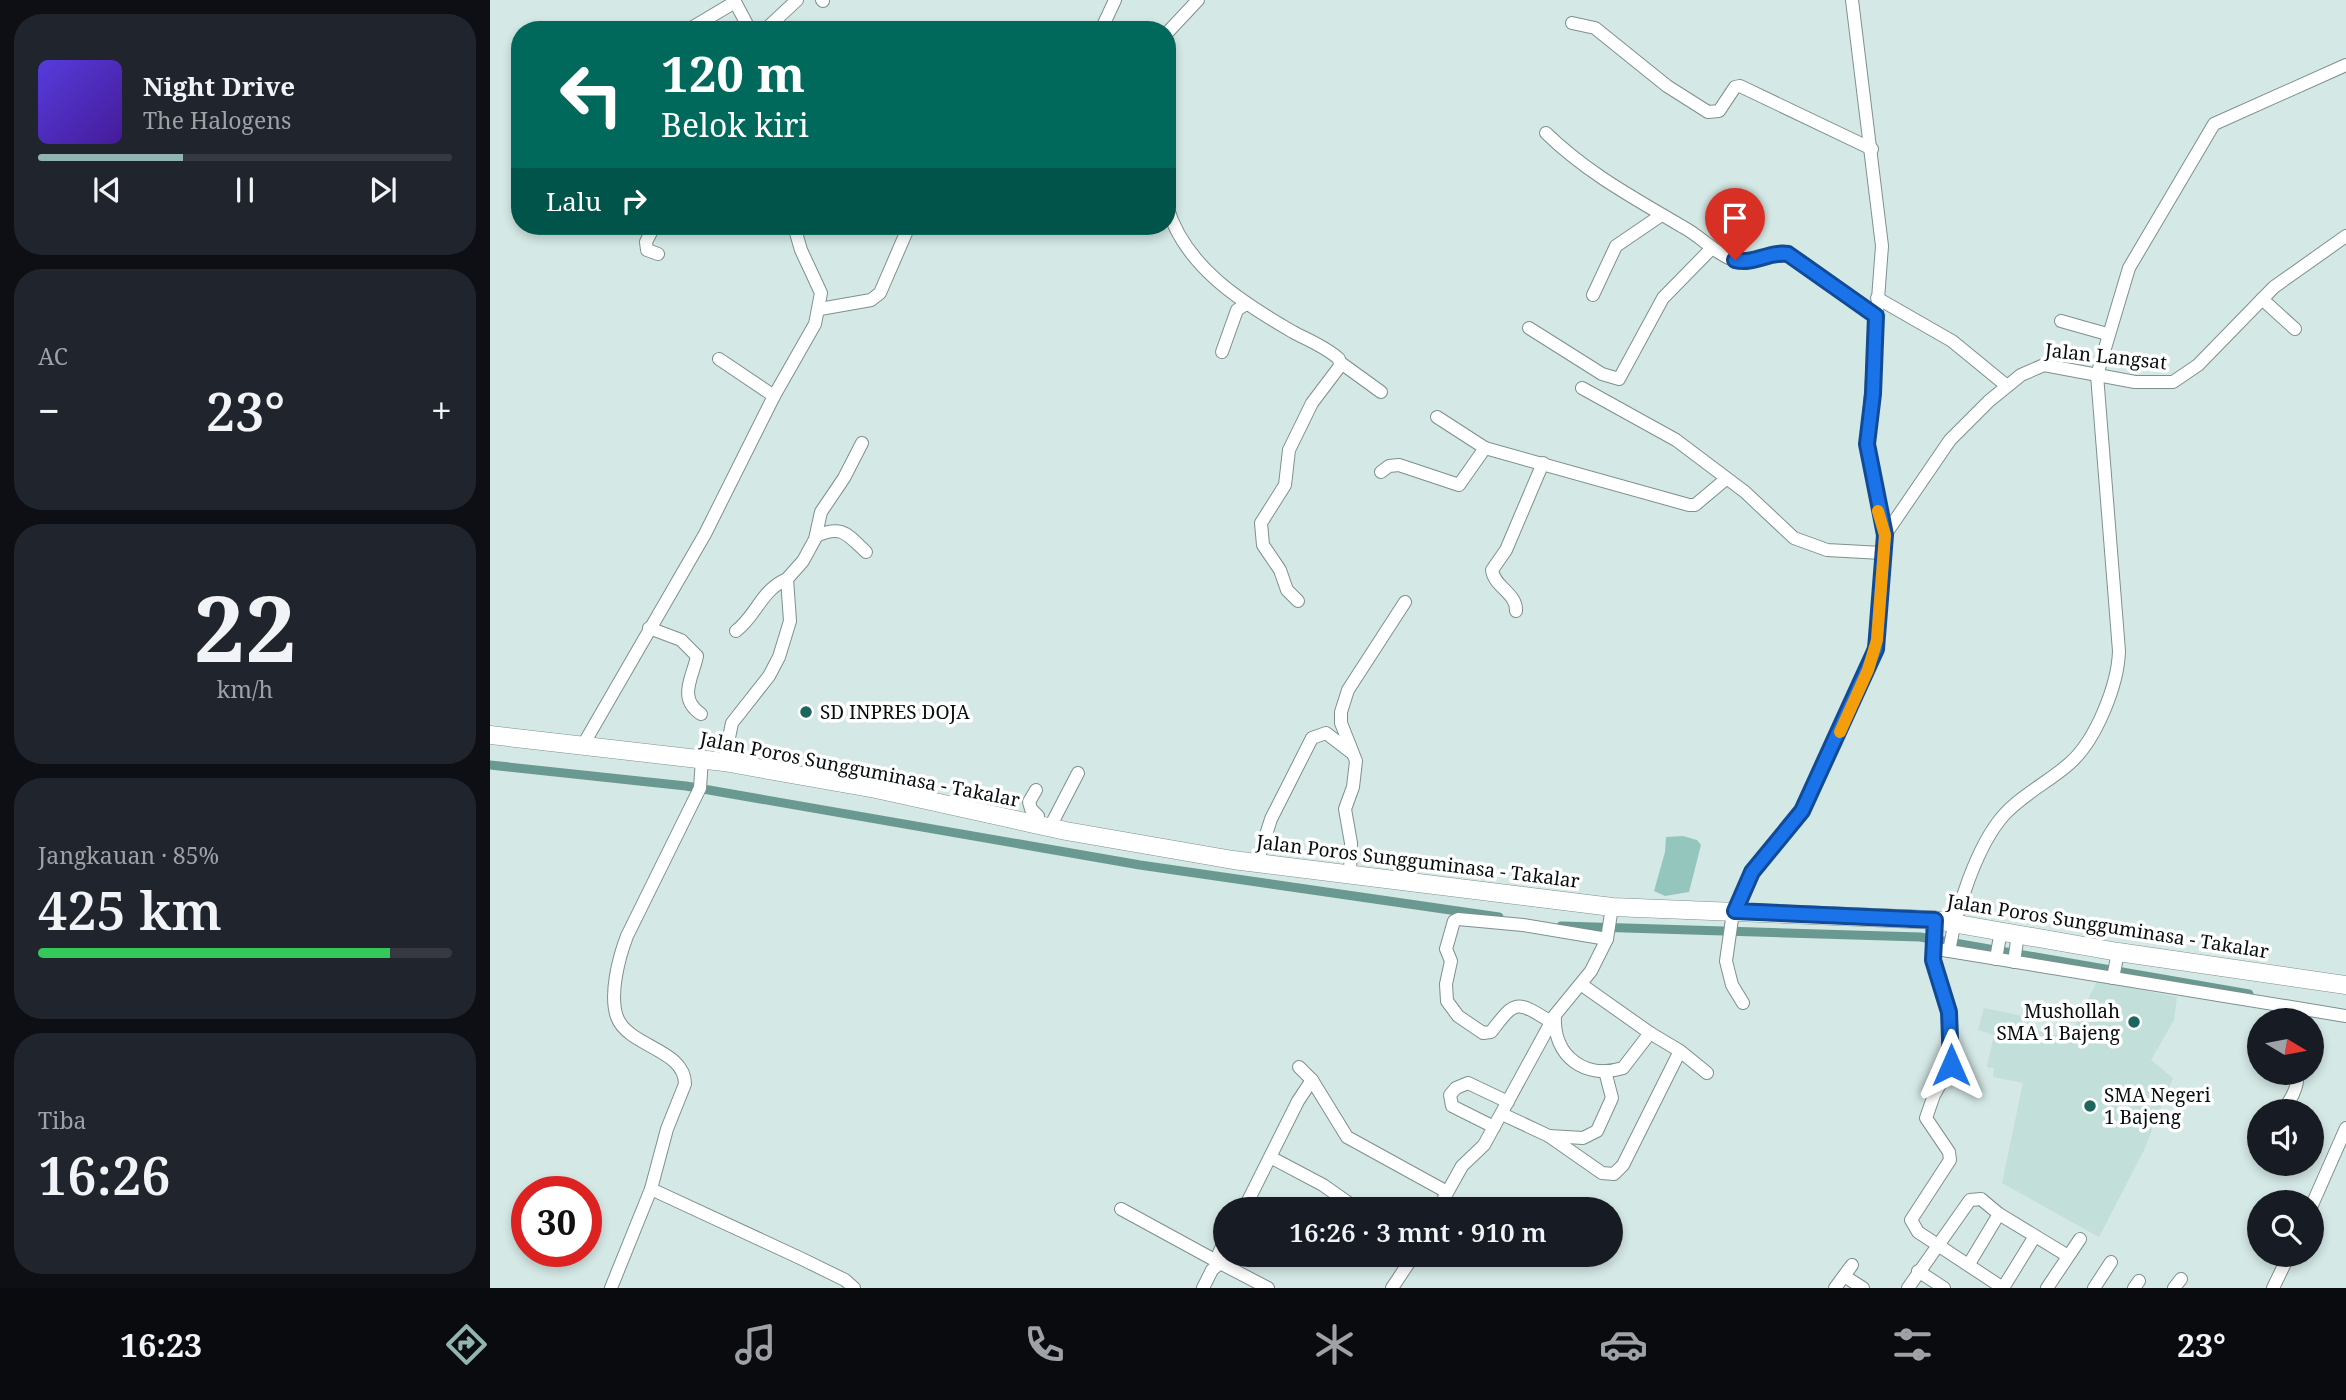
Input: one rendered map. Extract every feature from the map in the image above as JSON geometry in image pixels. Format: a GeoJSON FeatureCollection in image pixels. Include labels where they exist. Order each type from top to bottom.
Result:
{"type":"FeatureCollection","features":[{"type":"Feature","properties":{"kind":"highway","name":"Jalan Poros Sungguminasa - Takalar"},"geometry":{"type":"LineString","coordinates":[[490,735],[583,745],[702,764],[724,762],[876,789],[1044,826],[1256,863],[1612,911],[1935,924],[2118,956],[2346,985]]}},
{"type":"Feature","properties":{"kind":"street"},"geometry":{"type":"LineString","coordinates":[[775,21],[797,0]]}},
{"type":"Feature","properties":{"kind":"street"},"geometry":{"type":"LineString","coordinates":[[1105,21],[1115,0]]}},
{"type":"Feature","properties":{"kind":"street"},"geometry":{"type":"LineString","coordinates":[[1176,23],[1198,0]]}},
{"type":"Feature","properties":{"kind":"street"},"geometry":{"type":"LineString","coordinates":[[1743,1003],[1729,977],[1726,961],[1734,915],[1752,872],[1802,811],[1868,670],[1879,628],[1885,535],[1867,444],[1873,394],[1882,246],[1852,0]]}},
{"type":"Feature","properties":{"kind":"street"},"geometry":{"type":"LineString","coordinates":[[702,21],[734,1],[745,21]]}},
{"type":"Feature","properties":{"kind":"street"},"geometry":{"type":"LineString","coordinates":[[1572,23],[1595,28],[1657,78],[1708,112],[1719,111],[1735,87],[1741,86],[1872,149]]}},
{"type":"Feature","properties":{"kind":"street"},"geometry":{"type":"LineString","coordinates":[[1949,948],[1975,869],[1997,823],[2083,750],[2118,673],[2119,651],[2097,375],[2133,259],[2214,124],[2346,65]]}},
{"type":"Feature","properties":{"kind":"street"},"geometry":{"type":"LineString","coordinates":[[1546,133],[1586,168],[1660,216],[1686,228],[1711,249],[1739,262],[1748,262],[1773,253],[1788,254],[1876,316]]}},
{"type":"Feature","properties":{"kind":"street"},"geometry":{"type":"LineString","coordinates":[[1593,295],[1616,246],[1660,216]]}},
{"type":"Feature","properties":{"kind":"street"},"geometry":{"type":"LineString","coordinates":[[1176,231],[1195,259],[1246,304],[1336,356],[1340,363],[1381,392]]}},
{"type":"Feature","properties":{"kind":"street"},"geometry":{"type":"LineString","coordinates":[[650,235],[646,242],[647,250],[658,254]]}},
{"type":"Feature","properties":{"kind":"street"},"geometry":{"type":"LineString","coordinates":[[583,745],[705,534],[774,396],[815,324],[821,293],[797,235]]}},
{"type":"Feature","properties":{"kind":"street"},"geometry":{"type":"LineString","coordinates":[[820,309],[871,300],[880,293],[905,235]]}},
{"type":"Feature","properties":{"kind":"street","name":"Jalan Langsat"},"geometry":{"type":"LineString","coordinates":[[1885,535],[1950,440],[2007,386],[2044,365],[2135,382],[2173,382],[2198,365],[2292,272],[2346,236]]}},
{"type":"Feature","properties":{"kind":"street"},"geometry":{"type":"LineString","coordinates":[[1529,328],[1602,374],[1619,379],[1663,298],[1711,249]]}},
{"type":"Feature","properties":{"kind":"street"},"geometry":{"type":"LineString","coordinates":[[1877,298],[1952,341],[2007,386]]}},
{"type":"Feature","properties":{"kind":"street"},"geometry":{"type":"LineString","coordinates":[[2262,299],[2295,329]]}},
{"type":"Feature","properties":{"kind":"street"},"geometry":{"type":"LineString","coordinates":[[1222,352],[1237,310],[1246,304]]}},
{"type":"Feature","properties":{"kind":"street"},"geometry":{"type":"LineString","coordinates":[[2061,321],[2108,334]]}},
{"type":"Feature","properties":{"kind":"street"},"geometry":{"type":"LineString","coordinates":[[719,359],[774,396]]}},
{"type":"Feature","properties":{"kind":"street"},"geometry":{"type":"LineString","coordinates":[[1298,601],[1287,590],[1280,570],[1263,545],[1261,523],[1285,485],[1289,450],[1312,403],[1340,363]]}},
{"type":"Feature","properties":{"kind":"street"},"geometry":{"type":"LineString","coordinates":[[1582,388],[1676,440],[1794,538],[1827,550],[1882,553]]}},
{"type":"Feature","properties":{"kind":"street"},"geometry":{"type":"LineString","coordinates":[[1437,417],[1485,448],[1689,505],[1695,505],[1726,479]]}},
{"type":"Feature","properties":{"kind":"street"},"geometry":{"type":"LineString","coordinates":[[736,631],[752,617],[768,590],[787,579],[803,561],[816,536],[821,512],[844,478],[862,443]]}},
{"type":"Feature","properties":{"kind":"street"},"geometry":{"type":"LineString","coordinates":[[1381,471],[1389,466],[1399,465],[1459,485],[1485,448]]}},
{"type":"Feature","properties":{"kind":"street"},"geometry":{"type":"LineString","coordinates":[[1516,611],[1515,602],[1498,584],[1492,570],[1506,550],[1543,463]]}},
{"type":"Feature","properties":{"kind":"street"},"geometry":{"type":"LineString","coordinates":[[816,536],[831,529],[839,530],[866,552]]}},
{"type":"Feature","properties":{"kind":"street"},"geometry":{"type":"LineString","coordinates":[[724,762],[732,723],[769,676],[779,657],[790,621],[787,579]]}},
{"type":"Feature","properties":{"kind":"street"},"geometry":{"type":"LineString","coordinates":[[1350,874],[1351,844],[1345,809],[1353,787],[1355,755],[1341,723],[1343,702],[1405,602]]}},
{"type":"Feature","properties":{"kind":"street"},"geometry":{"type":"LineString","coordinates":[[649,628],[681,640],[697,656],[687,689],[689,702],[701,714]]}},
{"type":"Feature","properties":{"kind":"street"},"geometry":{"type":"LineString","coordinates":[[1256,863],[1271,819],[1312,738],[1326,733],[1355,755]]}},
{"type":"Feature","properties":{"kind":"street"},"geometry":{"type":"LineString","coordinates":[[611,1288],[651,1189],[685,1078],[673,1061],[623,1027],[616,1015],[615,996],[627,936],[700,788],[702,764]]}},
{"type":"Feature","properties":{"kind":"street"},"geometry":{"type":"LineString","coordinates":[[1036,790],[1029,802],[1044,826],[1078,774]]}},
{"type":"Feature","properties":{"kind":"street"},"geometry":{"type":"LineString","coordinates":[[1444,1197],[1462,1166],[1480,1149],[1494,1127],[1553,1019],[1582,985],[1608,936],[1612,911]]}},
{"type":"Feature","properties":{"kind":"street"},"geometry":{"type":"LineString","coordinates":[[1553,1019],[1527,1008],[1512,1007],[1501,1015],[1491,1032],[1483,1033],[1458,1016],[1449,1006],[1445,991],[1451,964],[1446,949],[1454,921],[1458,919],[1523,925],[1608,936]]}},
{"type":"Feature","properties":{"kind":"street"},"geometry":{"type":"LineString","coordinates":[[1935,924],[1933,947],[1943,999],[1949,1012],[1951,1065],[1934,1095],[1926,1118],[1949,1152],[1950,1160],[1911,1220],[1918,1232],[2003,1288],[2035,1236]]}},
{"type":"Feature","properties":{"kind":"street"},"geometry":{"type":"LineString","coordinates":[[1996,957],[2018,938]]}},
{"type":"Feature","properties":{"kind":"street"},"geometry":{"type":"LineString","coordinates":[[2014,960],[2018,938]]}},
{"type":"Feature","properties":{"kind":"street"},"geometry":{"type":"LineString","coordinates":[[2018,938],[2031,963]]}},
{"type":"Feature","properties":{"kind":"street"},"geometry":{"type":"LineString","coordinates":[[1933,947],[2113,977],[2274,1008]]}},
{"type":"Feature","properties":{"kind":"street"},"geometry":{"type":"LineString","coordinates":[[2113,977],[2118,956]]}},
{"type":"Feature","properties":{"kind":"street"},"geometry":{"type":"LineString","coordinates":[[1582,985],[1680,1051],[1707,1073]]}},
{"type":"Feature","properties":{"kind":"street"},"geometry":{"type":"LineString","coordinates":[[2324,1015],[2346,1016]]}},
{"type":"Feature","properties":{"kind":"street"},"geometry":{"type":"LineString","coordinates":[[1553,1019],[1564,1055],[1579,1065],[1605,1071],[1628,1065],[1650,1033]]}},
{"type":"Feature","properties":{"kind":"street"},"geometry":{"type":"LineString","coordinates":[[1494,1127],[1452,1106],[1450,1095],[1456,1088],[1472,1083],[1602,1173],[1615,1174],[1623,1165],[1680,1051]]}},
{"type":"Feature","properties":{"kind":"street"},"geometry":{"type":"LineString","coordinates":[[1299,1067],[1312,1080],[1347,1137],[1447,1192]]}},
{"type":"Feature","properties":{"kind":"street"},"geometry":{"type":"LineString","coordinates":[[1549,1136],[1583,1138],[1597,1131],[1612,1098],[1605,1071]]}},
{"type":"Feature","properties":{"kind":"street"},"geometry":{"type":"LineString","coordinates":[[1251,1197],[1298,1101],[1312,1080]]}},
{"type":"Feature","properties":{"kind":"street"},"geometry":{"type":"LineString","coordinates":[[2321,1190],[2341,1158],[2346,1128]]}},
{"type":"Feature","properties":{"kind":"street"},"geometry":{"type":"LineString","coordinates":[[1272,1158],[1340,1197]]}},
{"type":"Feature","properties":{"kind":"street"},"geometry":{"type":"LineString","coordinates":[[651,1189],[800,1258],[845,1280],[854,1288]]}},
{"type":"Feature","properties":{"kind":"street"},"geometry":{"type":"LineString","coordinates":[[1908,1288],[1937,1243],[1973,1198],[1981,1199],[1999,1214],[2068,1256]]}},
{"type":"Feature","properties":{"kind":"street"},"geometry":{"type":"LineString","coordinates":[[1121,1209],[1213,1259]]}},
{"type":"Feature","properties":{"kind":"street"},"geometry":{"type":"LineString","coordinates":[[1969,1264],[1999,1214]]}},
{"type":"Feature","properties":{"kind":"street"},"geometry":{"type":"LineString","coordinates":[[2047,1288],[2080,1239]]}},
{"type":"Feature","properties":{"kind":"street"},"geometry":{"type":"LineString","coordinates":[[2094,1288],[2111,1262]]}},
{"type":"Feature","properties":{"kind":"street"},"geometry":{"type":"LineString","coordinates":[[1203,1288],[1215,1267]]}},
{"type":"Feature","properties":{"kind":"street"},"geometry":{"type":"LineString","coordinates":[[1228,1267],[1268,1288]]}},
{"type":"Feature","properties":{"kind":"street"},"geometry":{"type":"LineString","coordinates":[[1392,1288],[1406,1267]]}},
{"type":"Feature","properties":{"kind":"street"},"geometry":{"type":"LineString","coordinates":[[2273,1288],[2283,1267]]}},
{"type":"Feature","properties":{"kind":"street"},"geometry":{"type":"LineString","coordinates":[[1835,1288],[1848,1270],[1863,1288]]}},
{"type":"Feature","properties":{"kind":"street"},"geometry":{"type":"LineString","coordinates":[[1918,1271],[1944,1288]]}},
{"type":"Feature","properties":{"kind":"shaded area","name":"SMA Negeri 1 Bajeng"},"geometry":{"type":"Polygon","coordinates":[[[2097,981],[2177,997],[2174,1020],[2151,1060],[2173,1078],[2144,1150],[2099,1237],[2002,1183],[2023,1083],[1993,1077],[1994,1068],[1987,1067],[1994,1035],[1978,1030],[1984,1008],[2033,1018],[2030,1029],[2069,1038],[2097,981]]]}},
{"type":"Feature","properties":{"kind":"green space"},"geometry":{"type":"Polygon","coordinates":[[[1683,836],[1697,840],[1701,845],[1689,892],[1665,896],[1654,891],[1665,852],[1666,837],[1683,836]]]}},
{"type":"Feature","properties":{"kind":"waterway"},"geometry":{"type":"LineString","coordinates":[[490,765],[686,786],[1140,865],[1499,917]]}},
{"type":"Feature","properties":{"kind":"waterway"},"geometry":{"type":"LineString","coordinates":[[1561,926],[1920,937],[2249,994]]}},
{"type":"Feature","properties":{"kind":"slow traffic"},"geometry":{"type":"LineString","coordinates":[[1840,732],[1876,649],[1885,535],[1878,511]]}},
{"type":"Feature","properties":{"kind":"place","name":"SD INPRES DOJA"},"geometry":{"type":"Point","coordinates":[806,712]}},
{"type":"Feature","properties":{"kind":"place","name":"Mushollah SMA 1 Bajeng"},"geometry":{"type":"Point","coordinates":[2134,1022]}},
{"type":"Feature","properties":{"kind":"place","name":"SMA Negeri 1 Bajeng"},"geometry":{"type":"Point","coordinates":[2090,1106]}},
{"type":"Feature","properties":{"kind":"route"},"geometry":{"type":"LineString","coordinates":[[1735,260],[1748,262],[1773,253],[1788,254],[1876,316],[1873,394],[1867,444],[1885,535],[1879,628],[1876,649],[1868,670],[1802,811],[1752,872],[1735,911],[1935,920],[1933,960],[1949,1012],[1951,1065]]}}]}
